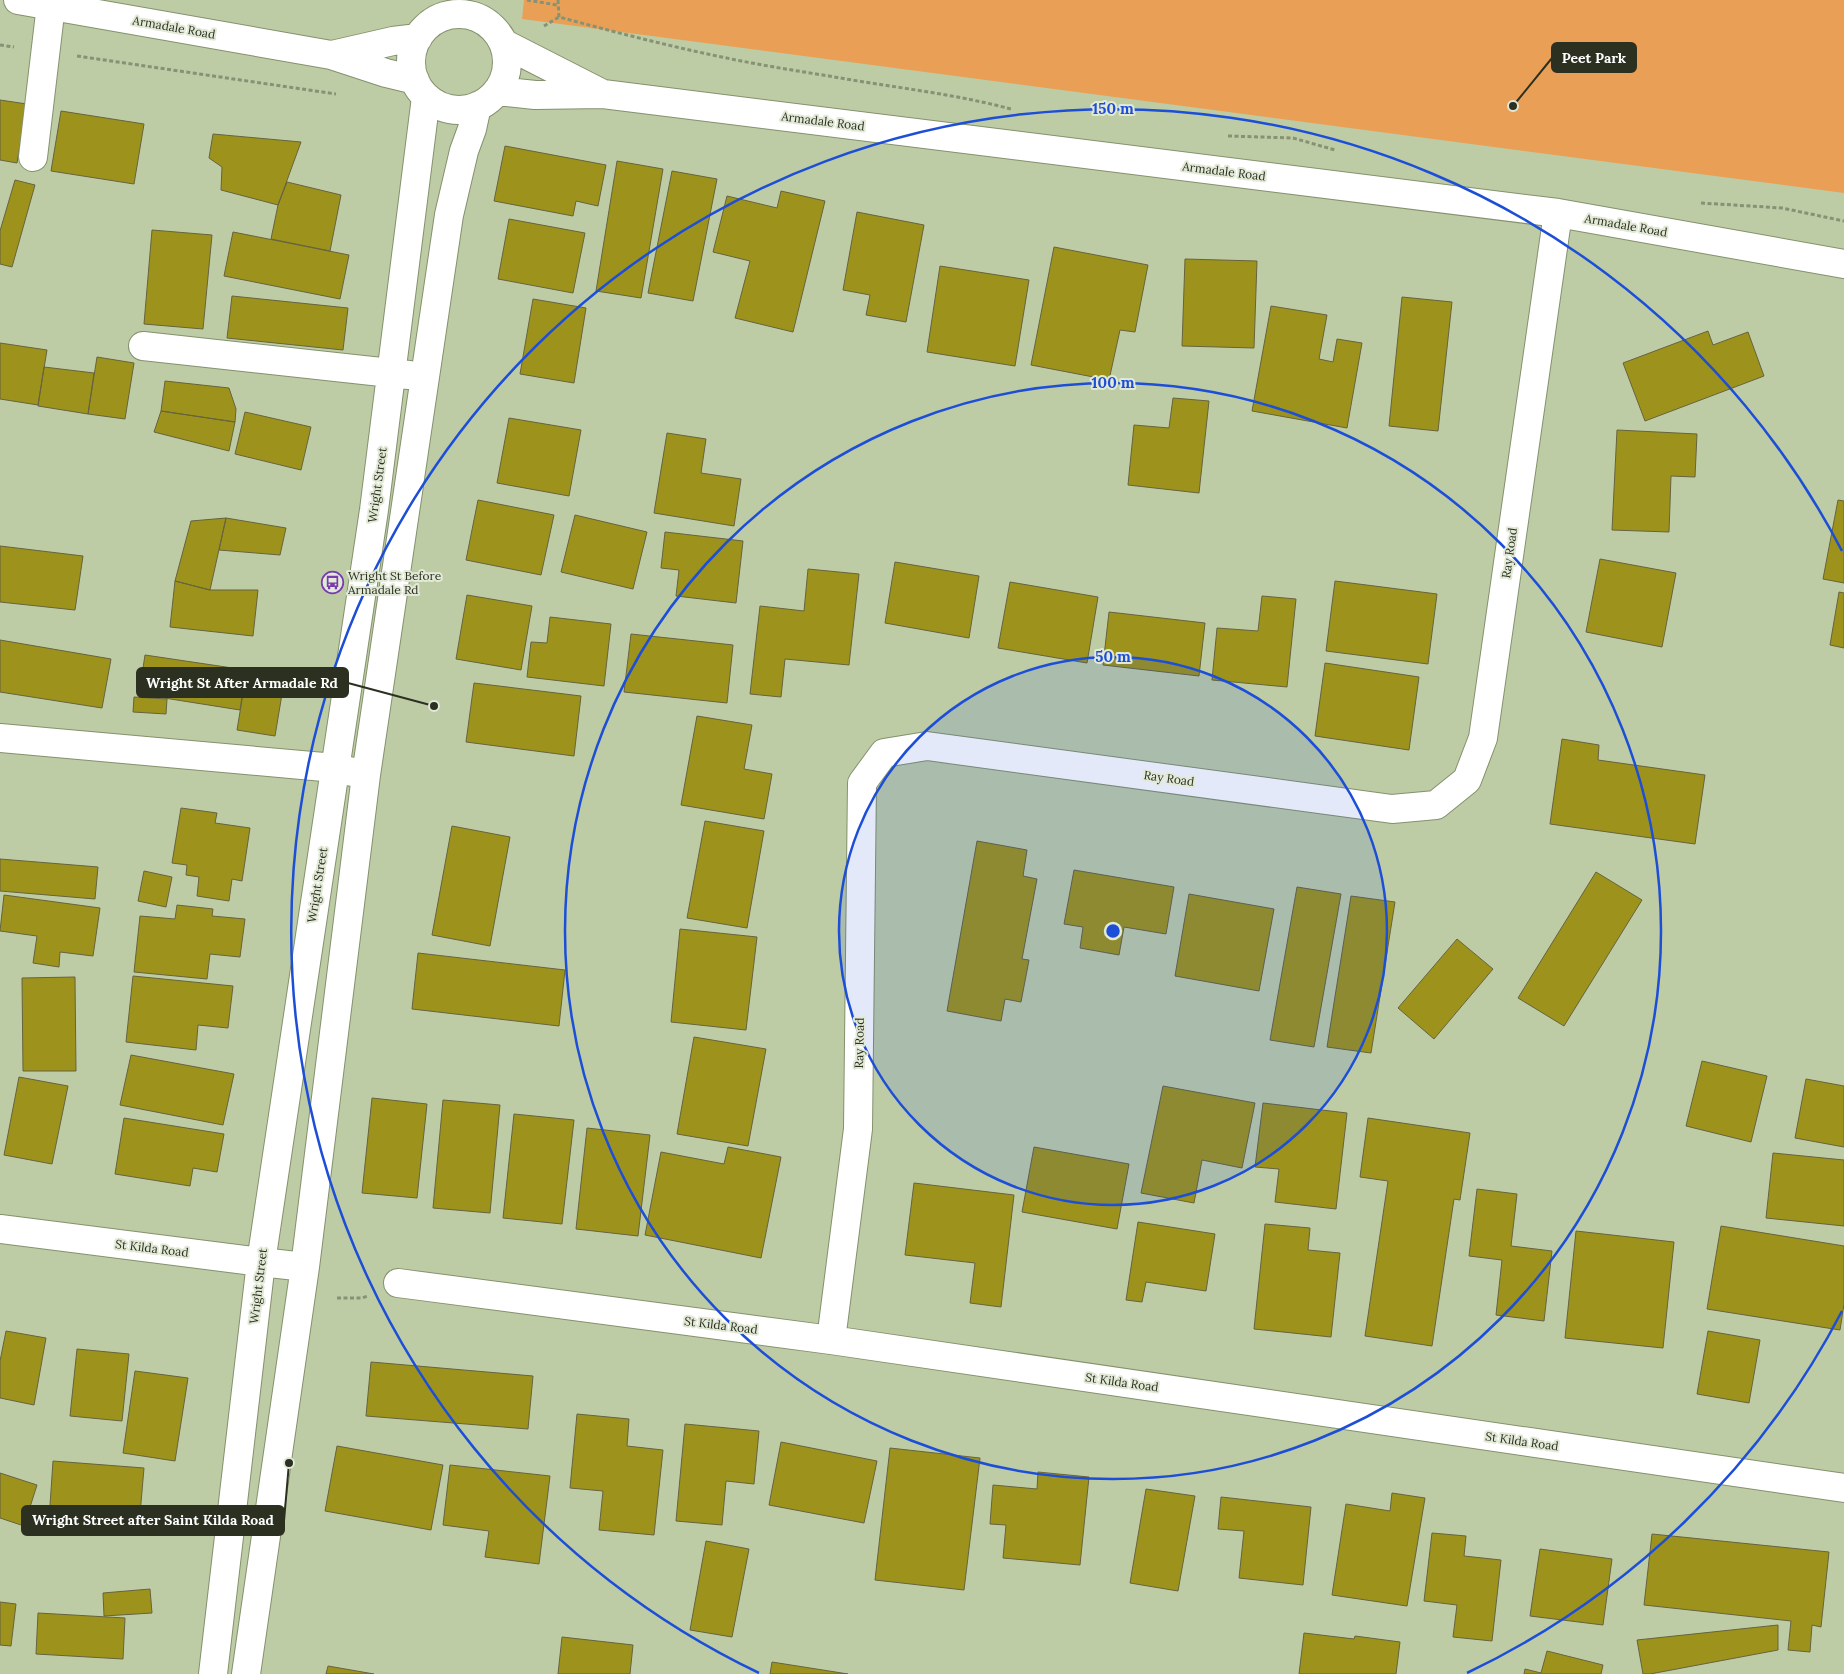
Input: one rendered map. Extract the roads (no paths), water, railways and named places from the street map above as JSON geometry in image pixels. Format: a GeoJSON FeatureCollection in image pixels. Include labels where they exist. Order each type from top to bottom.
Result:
{"type":"FeatureCollection","features":[{"type":"Feature","properties":{"kind":"street","name":"Armadale Road"},"geometry":{"type":"LineString","coordinates":[[18,0],[330,55],[386,73],[421,89]]}},
{"type":"Feature","properties":{"kind":"street"},"geometry":{"type":"LineString","coordinates":[[33,157],[52,5]]}},
{"type":"Feature","properties":{"kind":"street"},"geometry":{"type":"LineString","coordinates":[[246,1674],[305,1267],[366,775],[449,214],[464,151],[472,129],[487,98],[504,80],[507,68],[507,55],[494,23],[468,15],[456,14],[445,8],[418,38],[413,51],[411,66],[421,89],[437,105],[450,109],[464,110],[487,98]]}},
{"type":"Feature","properties":{"kind":"street","name":"Armadale Road"},"geometry":{"type":"LineString","coordinates":[[494,23],[603,94]]}},
{"type":"Feature","properties":{"kind":"street","name":"Armadale Road"},"geometry":{"type":"LineString","coordinates":[[330,55],[393,41],[418,38]]}},
{"type":"Feature","properties":{"kind":"street","name":"Wright Street"},"geometry":{"type":"LineString","coordinates":[[213,1674],[261,1262],[374,510],[391,373],[421,89]]}},
{"type":"Feature","properties":{"kind":"street","name":"Armadale Road"},"geometry":{"type":"LineString","coordinates":[[487,98],[603,94],[1558,213],[1844,264]]}},
{"type":"Feature","properties":{"kind":"street","name":"Ray Road"},"geometry":{"type":"LineString","coordinates":[[831,1340],[858,1129],[862,783],[884,753],[927,746],[1392,809],[1436,805],[1467,780],[1483,738],[1558,213]]}},
{"type":"Feature","properties":{"kind":"street"},"geometry":{"type":"LineString","coordinates":[[143,346],[425,376]]}},
{"type":"Feature","properties":{"kind":"street"},"geometry":{"type":"LineString","coordinates":[[0,738],[335,768],[366,775]]}},
{"type":"Feature","properties":{"kind":"street","name":"St Kilda Road"},"geometry":{"type":"LineString","coordinates":[[0,1229],[305,1267]]}},
{"type":"Feature","properties":{"kind":"street","name":"St Kilda Road"},"geometry":{"type":"LineString","coordinates":[[398,1284],[831,1340],[1844,1488]]}},
{"type":"Feature","properties":{"kind":"place","name":"Peet Park"},"geometry":{"type":"Point","coordinates":[1513,106]}},
{"type":"Feature","properties":{"kind":"place","name":"Wright St Before Armadale Rd"},"geometry":{"type":"Point","coordinates":[332,582]}},
{"type":"Feature","properties":{"kind":"place","name":"Wright St After Armadale Rd"},"geometry":{"type":"Point","coordinates":[434,706]}},
{"type":"Feature","properties":{"kind":"place","name":"Wright Street after Saint Kilda Road"},"geometry":{"type":"Point","coordinates":[289,1463]}}]}
